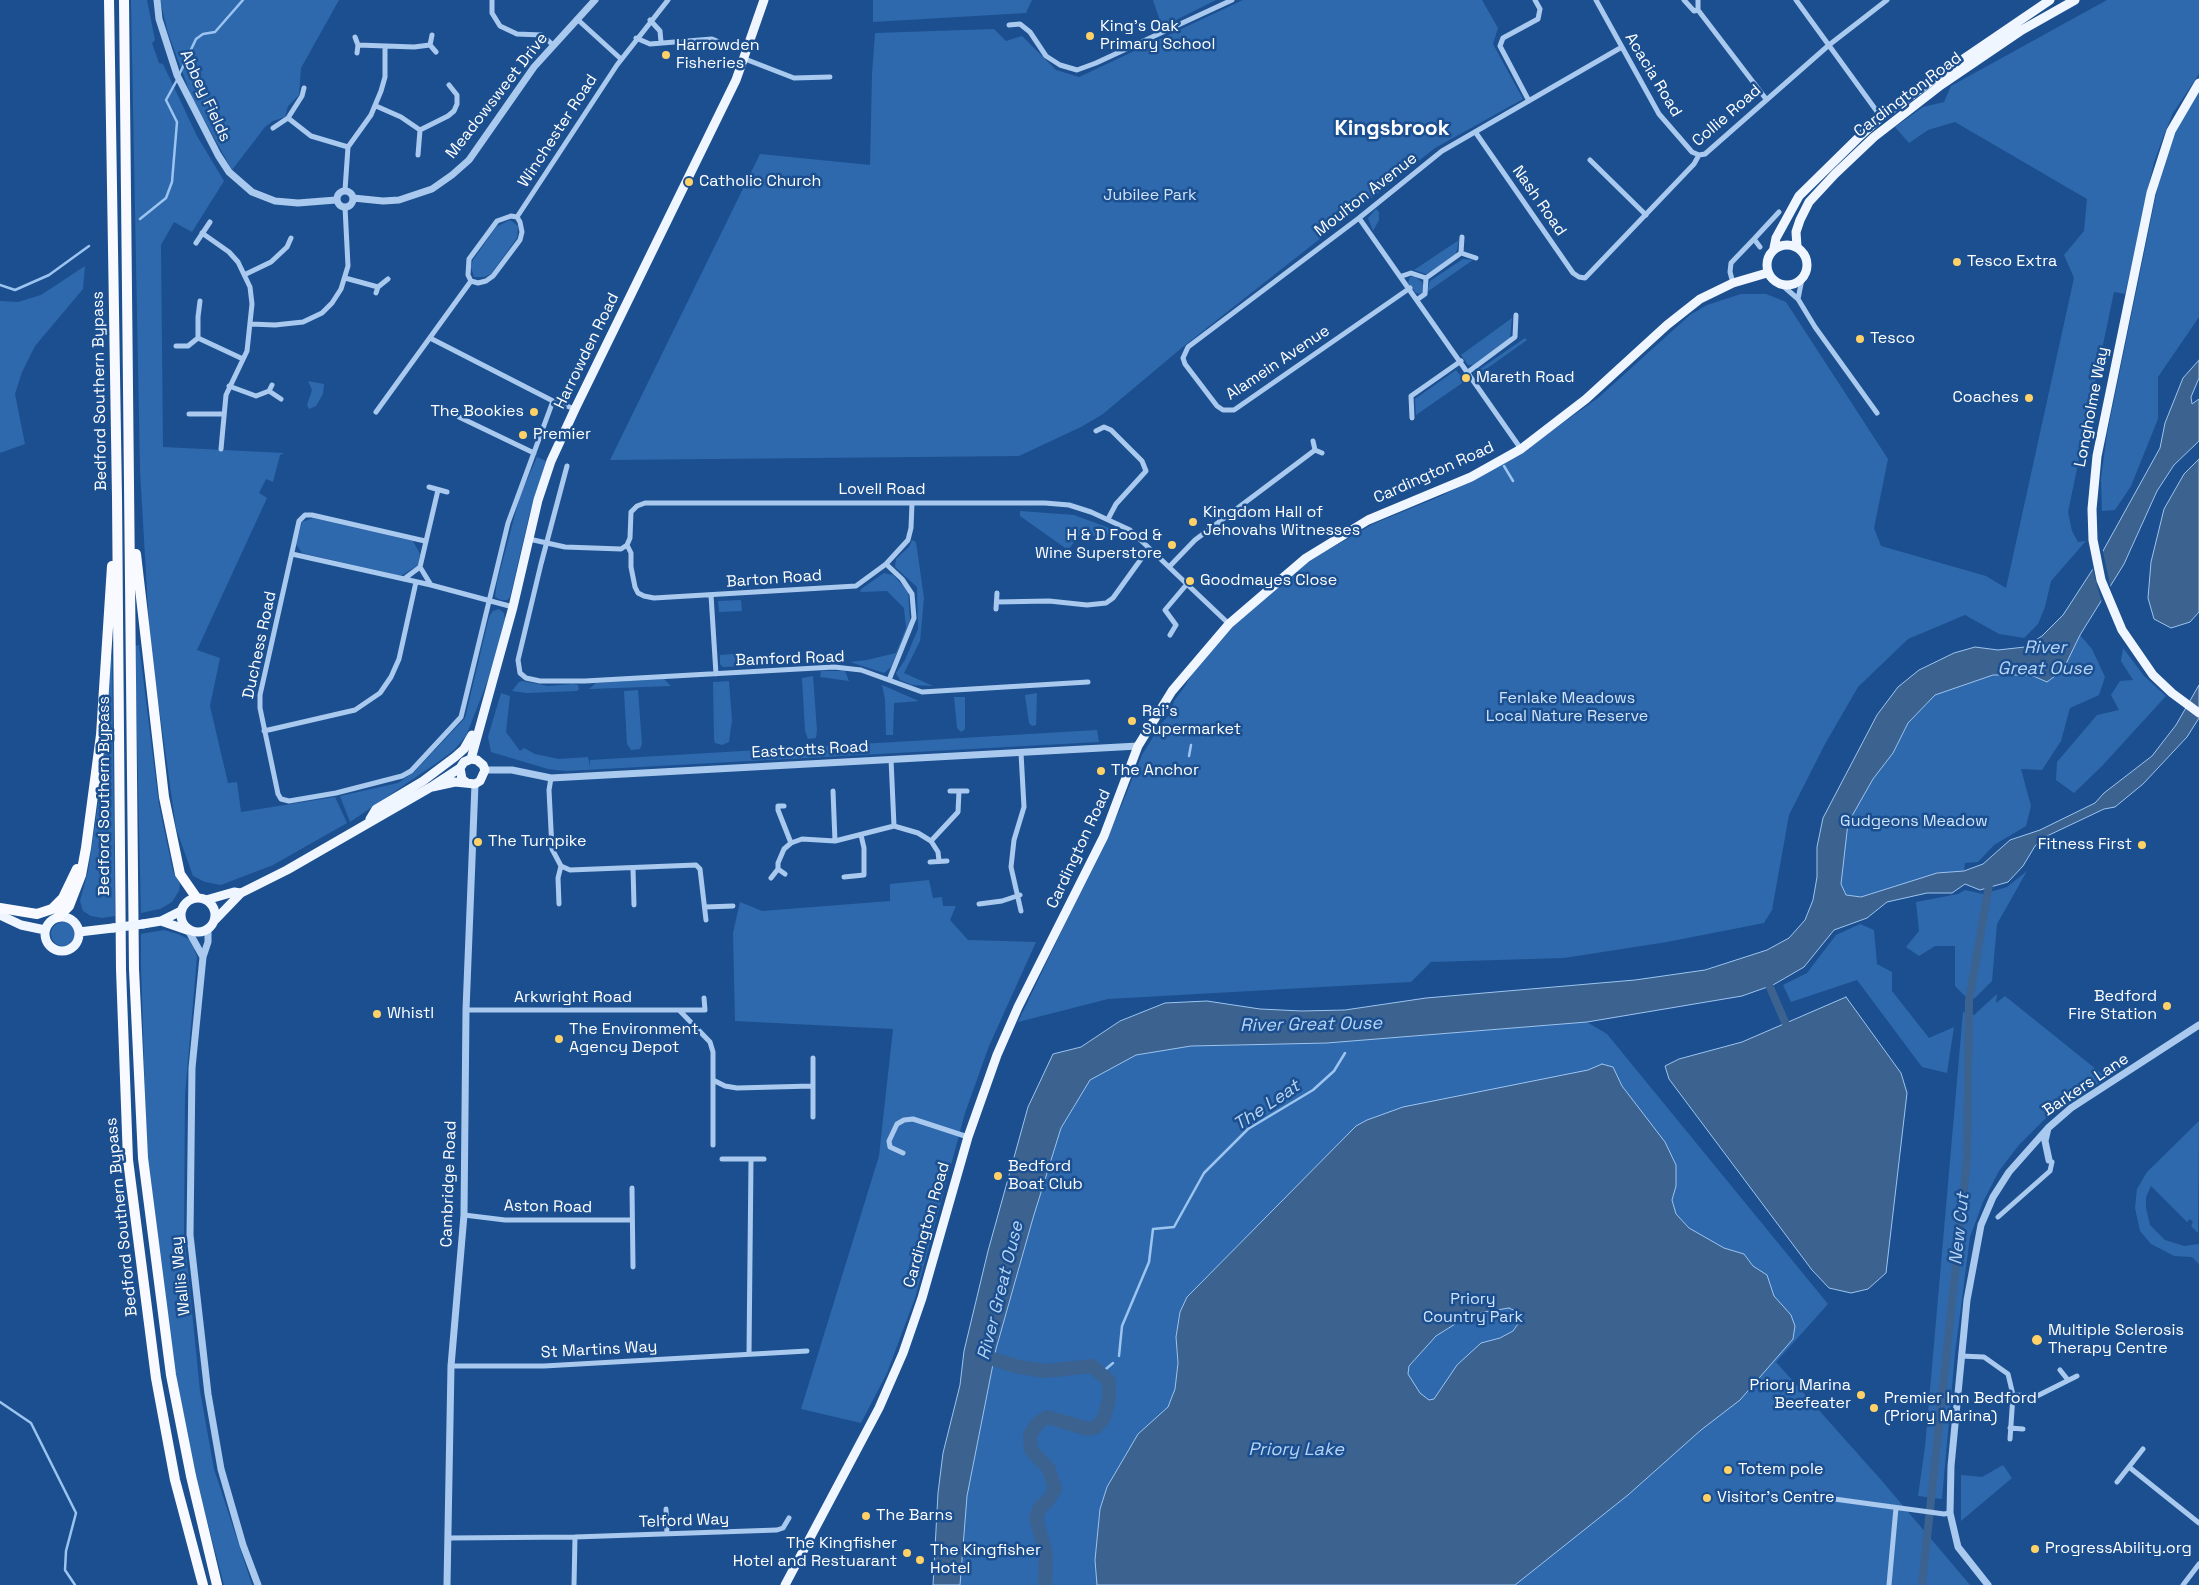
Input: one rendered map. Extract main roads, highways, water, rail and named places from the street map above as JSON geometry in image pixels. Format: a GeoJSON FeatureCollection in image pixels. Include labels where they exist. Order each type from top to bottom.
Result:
{"type":"FeatureCollection","features":[{"type":"Feature","properties":{"kind":"highway","name":"Bedford Southern Bypass"},"geometry":{"type":"LineString","coordinates":[[109,0],[117,497],[121,969],[128,1160],[156,1378],[175,1480],[203,1585]]}},
{"type":"Feature","properties":{"kind":"highway","name":"Bedford Southern Bypass"},"geometry":{"type":"LineString","coordinates":[[124,0],[134,969],[143,1158],[171,1375],[191,1476],[217,1585]]}},
{"type":"Feature","properties":{"kind":"highway"},"geometry":{"type":"LineString","coordinates":[[58,916],[66,910],[71,900],[81,875],[86,848],[101,735],[117,497]]}},
{"type":"Feature","properties":{"kind":"highway"},"geometry":{"type":"LineString","coordinates":[[130,498],[164,798],[180,874],[201,898]]}},
{"type":"Feature","properties":{"kind":"highway"},"geometry":{"type":"LineString","coordinates":[[0,908],[37,914],[52,909],[63,898],[86,848]]}},
{"type":"Feature","properties":{"kind":"main road","name":"Harrowden Road"},"geometry":{"type":"LineString","coordinates":[[471,759],[513,608],[528,539],[552,460],[575,409],[711,133],[745,58],[764,0]]}},
{"type":"Feature","properties":{"kind":"main road","name":"Cardington Road"},"geometry":{"type":"LineString","coordinates":[[1774,248],[1776,238],[1800,196],[1827,166],[1881,117],[2008,26],[2050,0]]}},
{"type":"Feature","properties":{"kind":"main road","name":"Cardington Road"},"geometry":{"type":"LineString","coordinates":[[1797,247],[1796,232],[1809,202],[1874,137],[1941,85],[2022,30],[2075,0]]}},
{"type":"Feature","properties":{"kind":"main road","name":"Longholme Way"},"geometry":{"type":"LineString","coordinates":[[2199,84],[2171,131],[2151,193],[2097,456],[2092,509],[2093,540],[2101,580],[2115,616],[2137,654],[2163,685],[2199,714]]}},
{"type":"Feature","properties":{"kind":"main road"},"geometry":{"type":"LineString","coordinates":[[1788,244],[1797,247],[1806,257],[1807,270],[1802,278],[1793,284],[1780,284],[1767,273],[1768,255],[1774,248],[1788,244]]}},
{"type":"Feature","properties":{"kind":"main road","name":"Cardington Road"},"geometry":{"type":"LineString","coordinates":[[785,1585],[879,1408],[903,1353],[922,1298],[968,1138],[991,1071],[1018,1006],[1104,836],[1138,746],[1172,691],[1229,624],[1287,573],[1329,543],[1368,520],[1471,477],[1521,449],[1586,399],[1685,310],[1700,299],[1733,283],[1767,273]]}},
{"type":"Feature","properties":{"kind":"main road","name":"Cardington Road"},"geometry":{"type":"LineString","coordinates":[[1746,279],[1780,284]]}},
{"type":"Feature","properties":{"kind":"main road"},"geometry":{"type":"LineString","coordinates":[[369,821],[376,809],[422,781],[455,757],[468,744],[474,728],[480,722]]}},
{"type":"Feature","properties":{"kind":"main road"},"geometry":{"type":"LineString","coordinates":[[161,921],[198,933],[208,930],[241,893],[286,870],[431,787],[460,768],[464,762],[471,759],[483,764],[484,776],[471,783],[455,782],[431,787]]}},
{"type":"Feature","properties":{"kind":"main road"},"geometry":{"type":"LineString","coordinates":[[460,768],[462,779],[471,783]]}},
{"type":"Feature","properties":{"kind":"main road"},"geometry":{"type":"LineString","coordinates":[[188,930],[184,926],[181,912],[186,902],[234,892],[241,893]]}},
{"type":"Feature","properties":{"kind":"main road"},"geometry":{"type":"LineString","coordinates":[[201,898],[214,908],[215,920]]}},
{"type":"Feature","properties":{"kind":"main road"},"geometry":{"type":"LineString","coordinates":[[80,932],[161,921],[181,912]]}},
{"type":"Feature","properties":{"kind":"main road"},"geometry":{"type":"LineString","coordinates":[[0,915],[21,925],[45,930]]}},
{"type":"Feature","properties":{"kind":"main road"},"geometry":{"type":"LineString","coordinates":[[58,916],[70,918],[78,926],[80,932],[73,948],[61,951],[50,946],[45,936],[45,930],[50,921],[58,916]]}},
{"type":"Feature","properties":{"kind":"water","name":"River Great Ouse"},"geometry":{"type":"Polygon","coordinates":[[[2199,360],[2199,378],[2191,397],[2192,404],[2199,399],[2199,441],[2174,465],[2157,491],[2124,564],[2080,635],[2063,670],[2047,682],[2031,675],[1993,675],[1935,695],[1908,723],[1893,753],[1873,779],[1848,823],[1841,884],[1846,895],[1861,897],[1937,873],[1964,871],[1983,864],[2010,840],[2040,830],[2095,803],[2104,793],[2152,756],[2176,725],[2199,685],[2199,718],[2187,737],[2143,784],[2115,807],[2104,809],[2047,836],[2035,846],[2023,866],[2008,882],[1980,890],[1965,884],[1952,893],[1927,893],[1887,902],[1867,918],[1834,930],[1804,967],[1773,985],[1742,996],[1587,1022],[1327,1043],[1191,1046],[1136,1055],[1090,1080],[1061,1128],[996,1349],[967,1496],[960,1585],[933,1585],[938,1493],[943,1453],[960,1385],[964,1351],[988,1251],[1028,1107],[1053,1054],[1081,1047],[1120,1021],[1165,1003],[1207,1001],[1260,1009],[1302,1011],[1345,1010],[1426,998],[1635,980],[1705,970],[1767,950],[1789,938],[1805,920],[1813,900],[1817,877],[1817,847],[1823,818],[1877,715],[1898,687],[1919,670],[1954,653],[1975,647],[1998,650],[2025,647],[2042,636],[2063,615],[2093,569],[2160,448],[2165,423],[2183,378],[2199,360]]]}},
{"type":"Feature","properties":{"kind":"water"},"geometry":{"type":"Polygon","coordinates":[[[2199,459],[2199,612],[2190,622],[2171,628],[2154,619],[2148,598],[2151,562],[2164,509],[2184,474],[2199,459]]]}},
{"type":"Feature","properties":{"kind":"water"},"geometry":{"type":"Polygon","coordinates":[[[1846,997],[1901,1073],[1907,1093],[1886,1273],[1868,1289],[1851,1293],[1829,1288],[1812,1270],[1669,1079],[1665,1066],[1679,1059],[1742,1042],[1846,997]]]}},
{"type":"Feature","properties":{"kind":"water","name":"Priory Lake"},"geometry":{"type":"Polygon","coordinates":[[[1602,1064],[1613,1067],[1622,1086],[1665,1142],[1676,1165],[1676,1186],[1672,1200],[1676,1214],[1689,1228],[1724,1248],[1744,1254],[1753,1266],[1767,1275],[1774,1296],[1791,1315],[1795,1326],[1793,1339],[1740,1400],[1701,1430],[1628,1495],[1515,1585],[1097,1585],[1095,1560],[1100,1509],[1107,1487],[1138,1434],[1168,1407],[1175,1389],[1178,1363],[1176,1337],[1180,1312],[1187,1297],[1356,1126],[1403,1107],[1588,1070],[1602,1064]],[[1509,1308],[1471,1314],[1436,1336],[1409,1366],[1408,1374],[1420,1393],[1429,1400],[1434,1399],[1457,1365],[1481,1343],[1500,1338],[1513,1331],[1520,1321],[1520,1313],[1509,1308]]]}},
{"type":"Feature","properties":{"kind":"waterway"},"geometry":{"type":"LineString","coordinates":[[179,75],[196,39],[203,34],[215,32],[243,0]]}},
{"type":"Feature","properties":{"kind":"waterway"},"geometry":{"type":"LineString","coordinates":[[140,219],[166,198],[172,182],[177,122],[166,100],[177,80]]}},
{"type":"Feature","properties":{"kind":"waterway"},"geometry":{"type":"LineString","coordinates":[[0,285],[15,290],[49,275],[89,246]]}},
{"type":"Feature","properties":{"kind":"waterway"},"geometry":{"type":"LineString","coordinates":[[1504,466],[1513,481]]}},
{"type":"Feature","properties":{"kind":"waterway"},"geometry":{"type":"LineString","coordinates":[[1189,756],[1191,745]]}},
{"type":"Feature","properties":{"kind":"waterway","name":"New Cut"},"geometry":{"type":"LineString","coordinates":[[1922,1585],[1967,1160],[1969,1001],[1990,879]]}},
{"type":"Feature","properties":{"kind":"waterway"},"geometry":{"type":"LineString","coordinates":[[1766,978],[1785,1022]]}},
{"type":"Feature","properties":{"kind":"waterway","name":"The Leat"},"geometry":{"type":"LineString","coordinates":[[1119,1356],[1122,1326],[1149,1262],[1153,1229],[1174,1227],[1204,1173],[1248,1129],[1313,1090],[1334,1071],[1345,1053]]}},
{"type":"Feature","properties":{"kind":"waterway","name":"River Great Ouse"},"geometry":{"type":"LineString","coordinates":[[983,1356],[1019,1367],[1045,1371],[1092,1366],[1109,1381],[1109,1400],[1104,1418],[1096,1427],[1088,1429],[1047,1417],[1038,1423],[1030,1435],[1031,1450],[1049,1469],[1055,1489],[1047,1502],[1040,1507],[1036,1518],[1046,1554],[1045,1585]]}},
{"type":"Feature","properties":{"kind":"waterway"},"geometry":{"type":"LineString","coordinates":[[1100,1374],[1113,1363]]}},
{"type":"Feature","properties":{"kind":"waterway"},"geometry":{"type":"LineString","coordinates":[[0,1402],[31,1423],[76,1513],[66,1551],[65,1570],[75,1585]]}},
{"type":"Feature","properties":{"kind":"place","name":"King's Oak Primary School"},"geometry":{"type":"Point","coordinates":[1090,36]}},
{"type":"Feature","properties":{"kind":"place","name":"Harrowden Fisheries"},"geometry":{"type":"Point","coordinates":[666,55]}},
{"type":"Feature","properties":{"kind":"place","name":"Catholic Church"},"geometry":{"type":"Point","coordinates":[689,182]}},
{"type":"Feature","properties":{"kind":"place","name":"Tesco Extra"},"geometry":{"type":"Point","coordinates":[1957,262]}},
{"type":"Feature","properties":{"kind":"place","name":"Tesco"},"geometry":{"type":"Point","coordinates":[1860,339]}},
{"type":"Feature","properties":{"kind":"place","name":"Mareth Road"},"geometry":{"type":"Point","coordinates":[1466,378]}},
{"type":"Feature","properties":{"kind":"place","name":"Coaches"},"geometry":{"type":"Point","coordinates":[2029,398]}},
{"type":"Feature","properties":{"kind":"place","name":"The Bookies"},"geometry":{"type":"Point","coordinates":[534,412]}},
{"type":"Feature","properties":{"kind":"place","name":"Premier"},"geometry":{"type":"Point","coordinates":[523,435]}},
{"type":"Feature","properties":{"kind":"place","name":"Kingdom Hall of Jehovahs Witnesses"},"geometry":{"type":"Point","coordinates":[1193,522]}},
{"type":"Feature","properties":{"kind":"place","name":"H & D Food & Wine Superstore"},"geometry":{"type":"Point","coordinates":[1172,545]}},
{"type":"Feature","properties":{"kind":"place","name":"Goodmayes Close"},"geometry":{"type":"Point","coordinates":[1190,581]}},
{"type":"Feature","properties":{"kind":"place","name":"Rai's Supermarket"},"geometry":{"type":"Point","coordinates":[1132,721]}},
{"type":"Feature","properties":{"kind":"place","name":"The Anchor"},"geometry":{"type":"Point","coordinates":[1101,771]}},
{"type":"Feature","properties":{"kind":"place","name":"The Turnpike"},"geometry":{"type":"Point","coordinates":[478,842]}},
{"type":"Feature","properties":{"kind":"place","name":"Fitness First"},"geometry":{"type":"Point","coordinates":[2142,845]}},
{"type":"Feature","properties":{"kind":"place","name":"Bedford Fire Station"},"geometry":{"type":"Point","coordinates":[2167,1006]}},
{"type":"Feature","properties":{"kind":"place","name":"Whistl"},"geometry":{"type":"Point","coordinates":[377,1014]}},
{"type":"Feature","properties":{"kind":"place","name":"The Environment Agency Depot"},"geometry":{"type":"Point","coordinates":[559,1039]}},
{"type":"Feature","properties":{"kind":"place","name":"Bedford Boat Club"},"geometry":{"type":"Point","coordinates":[998,1176]}},
{"type":"Feature","properties":{"kind":"place","name":"Multiple Sclerosis Therapy Centre"},"geometry":{"type":"Point","coordinates":[2037,1340]}},
{"type":"Feature","properties":{"kind":"place","name":"Priory Marina Beefeater"},"geometry":{"type":"Point","coordinates":[1861,1395]}},
{"type":"Feature","properties":{"kind":"place","name":"Premier Inn Bedford (Priory Marina)"},"geometry":{"type":"Point","coordinates":[1874,1408]}},
{"type":"Feature","properties":{"kind":"place","name":"Totem pole"},"geometry":{"type":"Point","coordinates":[1728,1470]}},
{"type":"Feature","properties":{"kind":"place","name":"Visitor's Centre"},"geometry":{"type":"Point","coordinates":[1707,1498]}},
{"type":"Feature","properties":{"kind":"place","name":"The Barns"},"geometry":{"type":"Point","coordinates":[866,1516]}},
{"type":"Feature","properties":{"kind":"place","name":"ProgressAbility.org"},"geometry":{"type":"Point","coordinates":[2035,1549]}},
{"type":"Feature","properties":{"kind":"place","name":"The Kingfisher Hotel and Restuarant"},"geometry":{"type":"Point","coordinates":[907,1553]}},
{"type":"Feature","properties":{"kind":"place","name":"The Kingfisher Hotel"},"geometry":{"type":"Point","coordinates":[920,1560]}},
{"type":"Feature","properties":{"kind":"district","name":"Kingsbrook"},"geometry":{"type":"Point","coordinates":[1392,129]}},
{"type":"Feature","properties":{"kind":"park label","name":"Jubilee Park"},"geometry":{"type":"Point","coordinates":[1150,196]}},
{"type":"Feature","properties":{"kind":"park label","name":"Fenlake Meadows Local Nature Reserve"},"geometry":{"type":"Point","coordinates":[1567,708]}},
{"type":"Feature","properties":{"kind":"park label","name":"Gudgeons Meadow"},"geometry":{"type":"Point","coordinates":[1914,822]}},
{"type":"Feature","properties":{"kind":"park label","name":"Priory Country Park"},"geometry":{"type":"Point","coordinates":[1473,1309]}}]}
